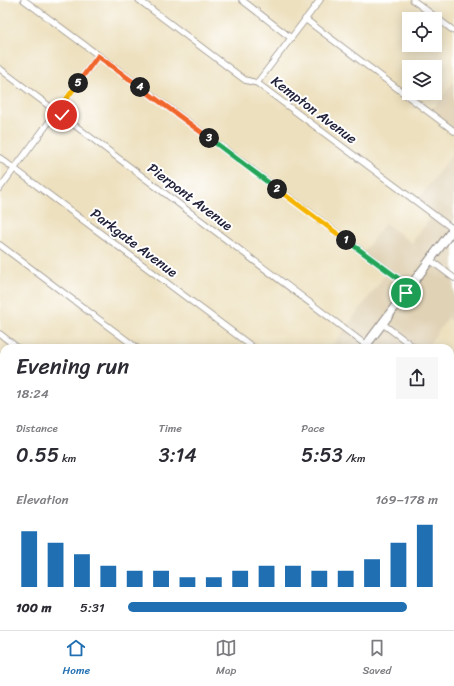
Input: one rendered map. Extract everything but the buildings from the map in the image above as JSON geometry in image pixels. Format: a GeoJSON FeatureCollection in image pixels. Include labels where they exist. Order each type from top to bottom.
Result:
{"type":"FeatureCollection","features":[{"type":"Feature","properties":{"kind":"main road"},"geometry":{"type":"LineString","coordinates":[[367,344],[454,229]]}},
{"type":"Feature","properties":{"kind":"street"},"geometry":{"type":"LineString","coordinates":[[24,0],[410,287]]}},
{"type":"Feature","properties":{"kind":"street","name":"Kempton Avenue"},"geometry":{"type":"LineString","coordinates":[[139,0],[245,80],[257,82],[454,229]]}},
{"type":"Feature","properties":{"kind":"street"},"geometry":{"type":"LineString","coordinates":[[242,0],[291,38]]}},
{"type":"Feature","properties":{"kind":"street"},"geometry":{"type":"LineString","coordinates":[[257,82],[320,0]]}},
{"type":"Feature","properties":{"kind":"street"},"geometry":{"type":"LineString","coordinates":[[413,0],[454,31]]}},
{"type":"Feature","properties":{"kind":"street"},"geometry":{"type":"LineString","coordinates":[[306,19],[454,131]]}},
{"type":"Feature","properties":{"kind":"street"},"geometry":{"type":"LineString","coordinates":[[0,188],[98,56]]}},
{"type":"Feature","properties":{"kind":"street","name":"Pierpont Avenue"},"geometry":{"type":"LineString","coordinates":[[0,69],[362,344]]}},
{"type":"Feature","properties":{"kind":"street","name":"Parkgate Avenue"},"geometry":{"type":"LineString","coordinates":[[0,158],[249,344]]}},
{"type":"Feature","properties":{"kind":"street"},"geometry":{"type":"LineString","coordinates":[[0,245],[132,344]]}},
{"type":"Feature","properties":{"kind":"street"},"geometry":{"type":"LineString","coordinates":[[430,260],[454,278]]}},
{"type":"Feature","properties":{"kind":"street"},"geometry":{"type":"LineString","coordinates":[[383,324],[410,344]]}},
{"type":"Feature","properties":{"kind":"street"},"geometry":{"type":"LineString","coordinates":[[0,334],[13,344]]}},
{"type":"Feature","properties":{"kind":"shaded area"},"geometry":{"type":"Polygon","coordinates":[[[454,81],[454,131],[430,113],[440,100],[442,100],[442,97],[454,81]]]}},
{"type":"Feature","properties":{"kind":"shaded area"},"geometry":{"type":"Polygon","coordinates":[[[454,152],[454,323],[448,318],[429,344],[334,344],[388,271],[363,253],[385,223],[412,243],[433,214],[416,202],[454,152]]]}},
{"type":"Feature","properties":{"kind":"route"},"geometry":{"type":"LineString","coordinates":[[62,115],[57,112],[98,56],[410,287],[406,293]]}}]}
